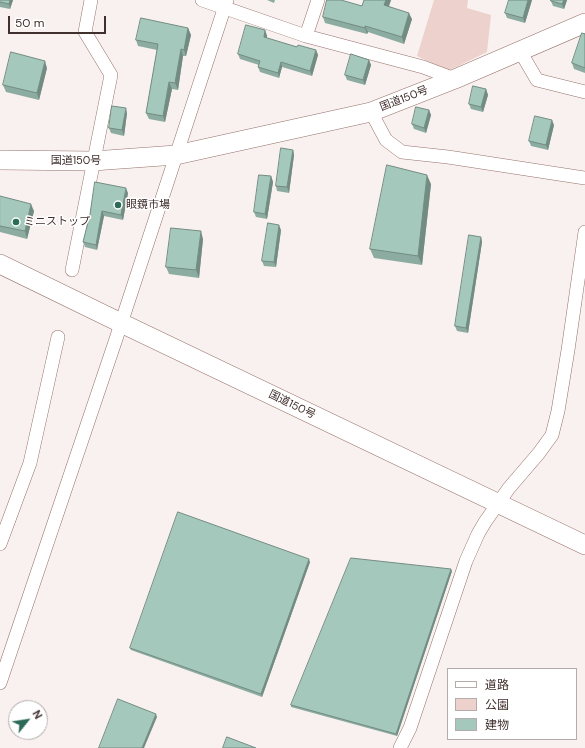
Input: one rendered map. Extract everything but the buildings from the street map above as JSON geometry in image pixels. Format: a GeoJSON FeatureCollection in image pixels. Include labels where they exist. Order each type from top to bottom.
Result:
{"type":"FeatureCollection","features":[{"type":"Feature","properties":{"kind":"highway","name":"国道150号"},"geometry":{"type":"LineString","coordinates":[[0,160],[93,161],[176,155],[371,112],[455,79],[585,23]]}},
{"type":"Feature","properties":{"kind":"highway","name":"国道150号"},"geometry":{"type":"LineString","coordinates":[[0,264],[120,323],[585,545]]}},
{"type":"Feature","properties":{"kind":"street"},"geometry":{"type":"LineString","coordinates":[[72,270],[111,75],[85,32],[91,0]]}},
{"type":"Feature","properties":{"kind":"street"},"geometry":{"type":"LineString","coordinates":[[202,0],[225,4],[306,36],[423,67],[455,79]]}},
{"type":"Feature","properties":{"kind":"street"},"geometry":{"type":"LineString","coordinates":[[306,36],[318,0]]}},
{"type":"Feature","properties":{"kind":"street"},"geometry":{"type":"LineString","coordinates":[[0,683],[225,4]]}},
{"type":"Feature","properties":{"kind":"street"},"geometry":{"type":"LineString","coordinates":[[520,51],[537,80],[585,92]]}},
{"type":"Feature","properties":{"kind":"street"},"geometry":{"type":"LineString","coordinates":[[371,112],[386,140],[402,152],[448,157],[585,178]]}},
{"type":"Feature","properties":{"kind":"street"},"geometry":{"type":"LineString","coordinates":[[400,748],[410,728],[466,561],[478,534],[509,488],[539,453],[552,435],[558,411],[568,350],[585,232]]}},
{"type":"Feature","properties":{"kind":"street"},"geometry":{"type":"LineString","coordinates":[[0,544],[30,463],[58,337]]}},
{"type":"Feature","properties":{"kind":"green space"},"geometry":{"type":"Polygon","coordinates":[[[434,0],[468,0],[467,8],[491,15],[487,52],[448,71],[417,56],[434,0]]]}},
{"type":"Feature","properties":{"kind":"place","name":"眼鏡市場"},"geometry":{"type":"Point","coordinates":[118,205]}},
{"type":"Feature","properties":{"kind":"place","name":"ミニストップ"},"geometry":{"type":"Point","coordinates":[16,222]}}]}
